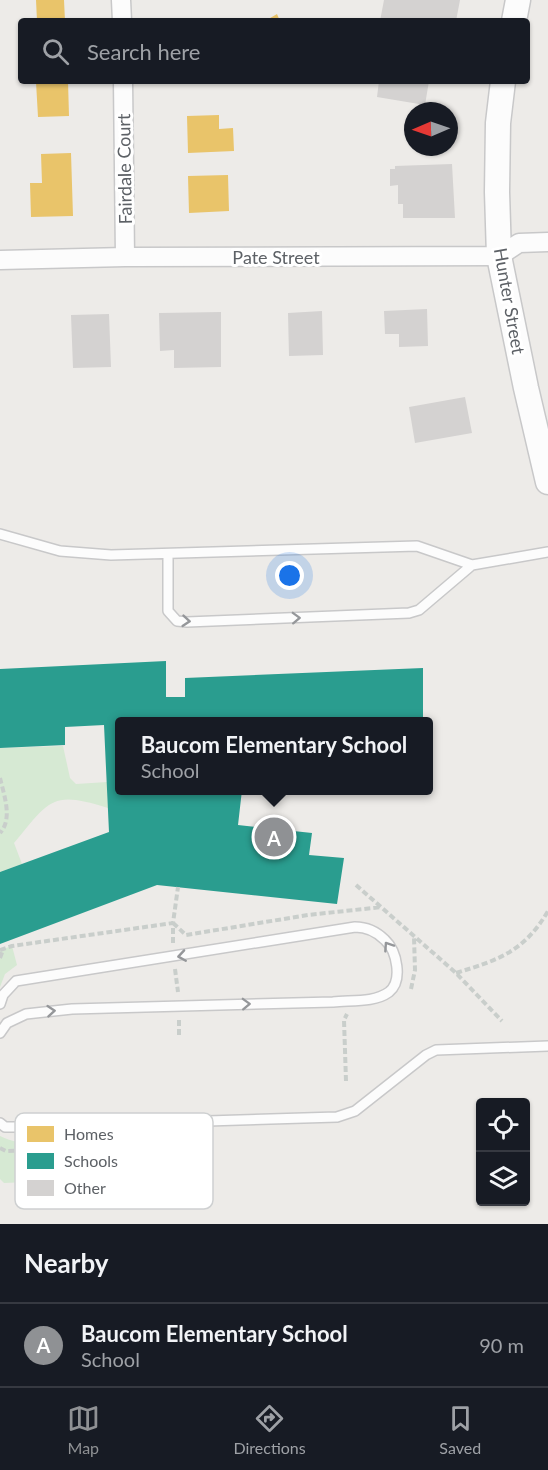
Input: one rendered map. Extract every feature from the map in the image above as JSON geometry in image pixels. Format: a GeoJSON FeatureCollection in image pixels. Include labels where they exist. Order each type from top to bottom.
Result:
{"type":"FeatureCollection","features":[{"type":"Feature","properties":{"kind":"street"},"geometry":{"type":"LineString","coordinates":[[121,0],[122,18]]}},
{"type":"Feature","properties":{"kind":"street"},"geometry":{"type":"LineString","coordinates":[[515,18],[518,0]]}},
{"type":"Feature","properties":{"kind":"street","name":"Fairdale Court"},"geometry":{"type":"LineString","coordinates":[[123,84],[125,257]]}},
{"type":"Feature","properties":{"kind":"street","name":"Hunter Street"},"geometry":{"type":"LineString","coordinates":[[503,84],[498,135],[500,256],[526,388],[548,482]]}},
{"type":"Feature","properties":{"kind":"street","name":"Pate Street"},"geometry":{"type":"LineString","coordinates":[[0,260],[125,257],[500,256],[519,243],[548,242]]}},
{"type":"Feature","properties":{"kind":"lane"},"geometry":{"type":"LineString","coordinates":[[0,534],[60,551],[111,555],[417,546],[472,565],[548,552]]}},
{"type":"Feature","properties":{"kind":"lane"},"geometry":{"type":"LineString","coordinates":[[168,554],[168,611],[177,621],[187,622],[410,614],[418,610],[472,565]]}},
{"type":"Feature","properties":{"kind":"lane"},"geometry":{"type":"LineString","coordinates":[[0,1004],[3,995],[16,981],[355,927],[366,927],[386,940],[397,964],[396,980],[391,990],[377,999],[72,1009],[26,1014],[7,1023],[0,1033]]}},
{"type":"Feature","properties":{"kind":"lane"},"geometry":{"type":"LineString","coordinates":[[213,1121],[337,1117],[355,1111],[426,1055],[436,1050],[548,1046]]}},
{"type":"Feature","properties":{"kind":"lane"},"geometry":{"type":"LineString","coordinates":[[0,1123],[5,1127],[15,1127]]}},
{"type":"Feature","properties":{"kind":"path"},"geometry":{"type":"LineString","coordinates":[[0,778],[7,806],[5,827],[0,833]]}},
{"type":"Feature","properties":{"kind":"path"},"geometry":{"type":"LineString","coordinates":[[356,885],[456,973],[502,1021]]}},
{"type":"Feature","properties":{"kind":"path"},"geometry":{"type":"LineString","coordinates":[[172,945],[178,887]]}},
{"type":"Feature","properties":{"kind":"path"},"geometry":{"type":"LineString","coordinates":[[173,923],[186,935],[308,915],[382,907]]}},
{"type":"Feature","properties":{"kind":"path"},"geometry":{"type":"LineString","coordinates":[[456,973],[491,963],[511,952],[538,929],[548,911]]}},
{"type":"Feature","properties":{"kind":"path"},"geometry":{"type":"LineString","coordinates":[[0,958],[2,950],[12,946],[173,923]]}},
{"type":"Feature","properties":{"kind":"path"},"geometry":{"type":"LineString","coordinates":[[175,966],[178,992]]}},
{"type":"Feature","properties":{"kind":"path"},"geometry":{"type":"LineString","coordinates":[[179,1015],[179,1035]]}},
{"type":"Feature","properties":{"kind":"path"},"geometry":{"type":"LineString","coordinates":[[0,1148],[6,1151],[15,1151]]}},
{"type":"Feature","properties":{"kind":"green space"},"geometry":{"type":"Polygon","coordinates":[[[63,746],[70,778],[76,784],[107,782],[108,808],[74,800],[53,803],[36,817],[14,843],[22,864],[0,872],[0,748],[63,746]]]}},
{"type":"Feature","properties":{"kind":"green space"},"geometry":{"type":"Polygon","coordinates":[[[12,946],[17,965],[5,974],[0,987],[0,950],[12,946]]]}},
{"type":"Feature","properties":{"kind":"green space"},"geometry":{"type":"Polygon","coordinates":[[[0,1136],[15,1141],[15,1183],[4,1183],[0,1179],[0,1136]]]}},
{"type":"Feature","properties":{"kind":"building: Homes"},"geometry":{"type":"Polygon","coordinates":[[[36,0],[64,0],[65,18],[37,18],[36,0]]]}},
{"type":"Feature","properties":{"kind":"building: Homes"},"geometry":{"type":"Polygon","coordinates":[[[36,84],[68,84],[69,116],[38,117],[36,84]]]}},
{"type":"Feature","properties":{"kind":"building: Homes"},"geometry":{"type":"Polygon","coordinates":[[[219,115],[219,129],[233,128],[234,151],[188,153],[187,116],[219,115]]]}},
{"type":"Feature","properties":{"kind":"building: Homes"},"geometry":{"type":"Polygon","coordinates":[[[71,153],[73,216],[31,217],[30,183],[42,183],[41,154],[71,153]]]}},
{"type":"Feature","properties":{"kind":"building: Homes"},"geometry":{"type":"Polygon","coordinates":[[[228,175],[229,211],[189,213],[188,176],[228,175]]]}},
{"type":"Feature","properties":{"kind":"building: Schools"},"geometry":{"type":"Polygon","coordinates":[[[166,661],[166,697],[185,697],[185,678],[423,668],[423,717],[115,717],[115,795],[241,795],[238,825],[312,833],[309,855],[344,858],[337,904],[157,885],[0,944],[0,872],[109,832],[104,725],[65,727],[65,745],[0,748],[0,669],[166,661]]]}},
{"type":"Feature","properties":{"kind":"building: Other"},"geometry":{"type":"Polygon","coordinates":[[[384,0],[460,0],[457,18],[381,18],[384,0]]]}},
{"type":"Feature","properties":{"kind":"building: Other"},"geometry":{"type":"Polygon","coordinates":[[[379,84],[428,84],[426,102],[407,102],[377,97],[379,84]]]}},
{"type":"Feature","properties":{"kind":"building: Other"},"geometry":{"type":"Polygon","coordinates":[[[452,164],[455,218],[403,218],[403,204],[398,204],[398,185],[390,186],[390,169],[395,169],[395,166],[452,164]]]}},
{"type":"Feature","properties":{"kind":"building: Other"},"geometry":{"type":"Polygon","coordinates":[[[427,309],[428,346],[399,347],[399,334],[385,334],[384,311],[427,309]]]}},
{"type":"Feature","properties":{"kind":"building: Other"},"geometry":{"type":"Polygon","coordinates":[[[322,311],[323,355],[289,356],[288,313],[322,311]]]}},
{"type":"Feature","properties":{"kind":"building: Other"},"geometry":{"type":"Polygon","coordinates":[[[221,312],[221,367],[174,368],[174,350],[160,351],[159,313],[221,312]]]}},
{"type":"Feature","properties":{"kind":"building: Other"},"geometry":{"type":"Polygon","coordinates":[[[109,314],[111,367],[73,368],[71,315],[109,314]]]}},
{"type":"Feature","properties":{"kind":"building: Other"},"geometry":{"type":"Polygon","coordinates":[[[465,397],[472,433],[415,443],[409,407],[465,397]]]}},
{"type":"Feature","properties":{"kind":"place","name":"Baucom Elementary School"},"geometry":{"type":"Point","coordinates":[274,837]}}]}
